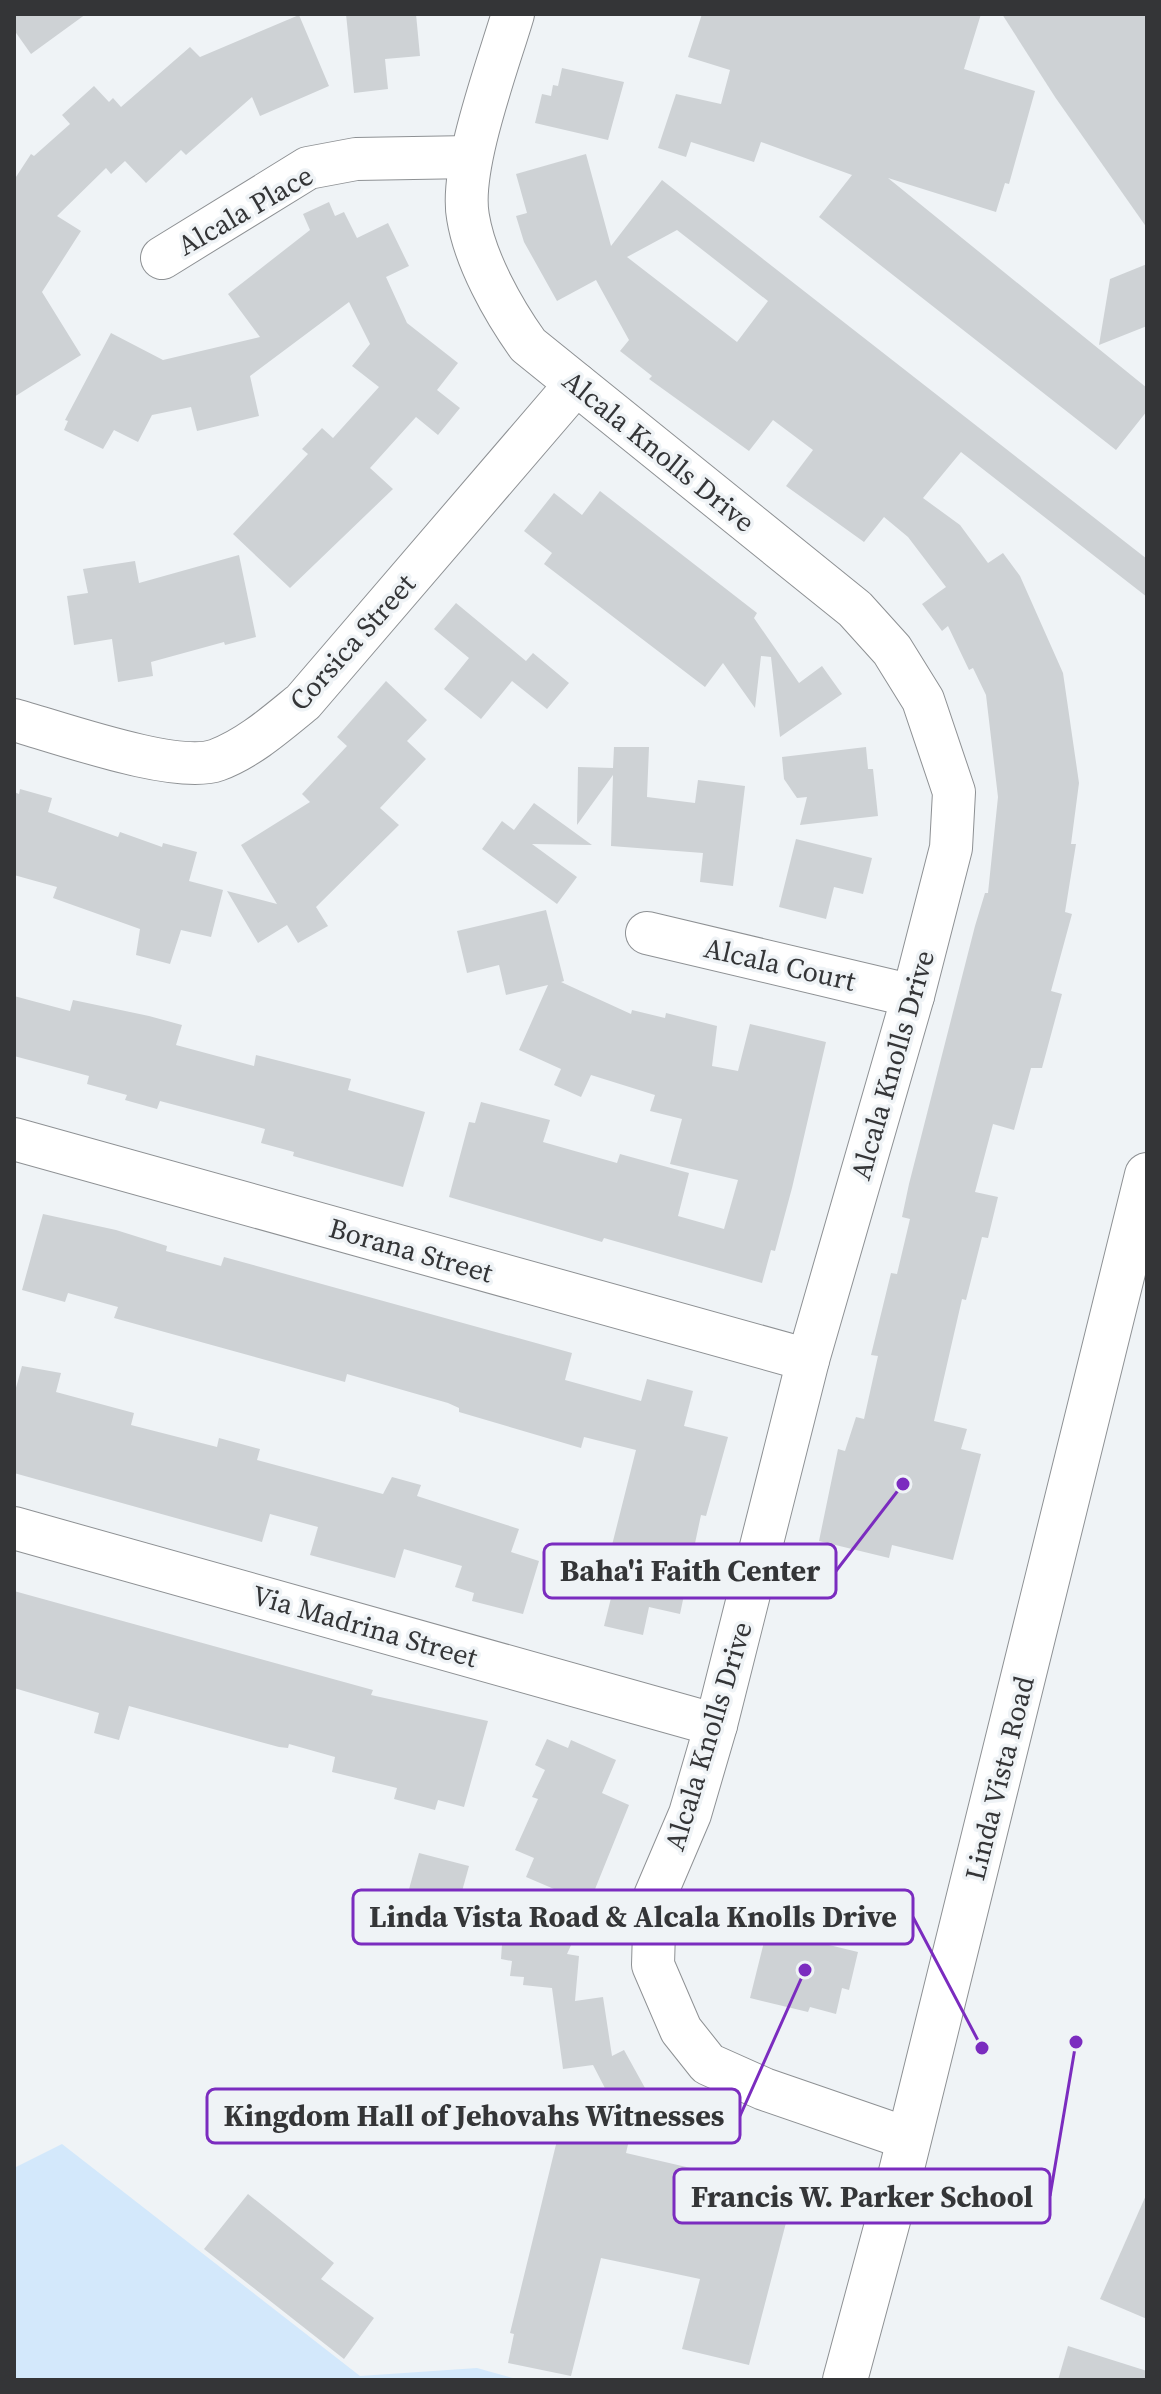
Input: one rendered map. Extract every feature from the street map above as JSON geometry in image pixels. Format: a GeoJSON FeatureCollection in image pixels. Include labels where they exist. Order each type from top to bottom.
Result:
{"type":"FeatureCollection","features":[{"type":"Feature","properties":{"kind":"main road","name":"Linda Vista Road"},"geometry":{"type":"LineString","coordinates":[[845,2380],[909,2139],[1147,1175]]}},
{"type":"Feature","properties":{"kind":"street","name":"Alcala Knolls Drive"},"geometry":{"type":"LineString","coordinates":[[513,14],[471,157],[467,216],[499,303],[528,345],[855,609],[892,650],[923,700],[954,792],[951,848],[913,996],[808,1360],[716,1725],[690,1814],[655,1896],[653,1965],[681,2030],[708,2064],[764,2089],[909,2139]]}},
{"type":"Feature","properties":{"kind":"street","name":"Alcala Place"},"geometry":{"type":"LineString","coordinates":[[162,258],[308,168],[356,159],[471,157]]}},
{"type":"Feature","properties":{"kind":"street","name":"Corsica Street"},"geometry":{"type":"LineString","coordinates":[[14,720],[169,762],[214,761],[260,737],[303,702],[576,384]]}},
{"type":"Feature","properties":{"kind":"street","name":"Alcala Court"},"geometry":{"type":"LineString","coordinates":[[647,933],[913,996]]}},
{"type":"Feature","properties":{"kind":"street","name":"Borana Street"},"geometry":{"type":"LineString","coordinates":[[14,1139],[808,1360]]}},
{"type":"Feature","properties":{"kind":"street","name":"Via Madrina Street"},"geometry":{"type":"LineString","coordinates":[[14,1528],[716,1725]]}},
{"type":"Feature","properties":{"kind":"shaded area"},"geometry":{"type":"Polygon","coordinates":[[[62,2144],[360,2376],[477,2368],[520,2380],[14,2380],[14,2168],[62,2144]]]}},
{"type":"Feature","properties":{"kind":"building"},"geometry":{"type":"Polygon","coordinates":[[[14,14],[86,14],[31,54],[14,30],[14,14]]]}},
{"type":"Feature","properties":{"kind":"building"},"geometry":{"type":"Polygon","coordinates":[[[346,14],[416,14],[420,56],[385,59],[388,89],[354,93],[346,14]]]}},
{"type":"Feature","properties":{"kind":"building"},"geometry":{"type":"Polygon","coordinates":[[[702,14],[981,14],[964,69],[1035,91],[1009,184],[1005,183],[996,212],[888,178],[1147,388],[1147,411],[1116,450],[819,217],[852,175],[761,142],[754,162],[691,142],[686,157],[658,148],[676,94],[721,104],[730,70],[688,57],[702,14]]]}},
{"type":"Feature","properties":{"kind":"building"},"geometry":{"type":"Polygon","coordinates":[[[1002,14],[1147,14],[1147,228],[1055,97],[1002,14]]]}},
{"type":"Feature","properties":{"kind":"building"},"geometry":{"type":"Polygon","coordinates":[[[299,15],[329,86],[260,116],[252,97],[186,155],[181,150],[146,183],[125,161],[111,174],[106,168],[57,216],[81,231],[42,292],[81,355],[14,397],[14,180],[31,154],[34,156],[70,124],[62,115],[94,86],[109,102],[113,98],[121,107],[190,47],[200,57],[299,15]]]}},
{"type":"Feature","properties":{"kind":"building"},"geometry":{"type":"Polygon","coordinates":[[[562,68],[624,82],[608,140],[535,123],[542,94],[551,96],[553,85],[558,86],[562,68]]]}},
{"type":"Feature","properties":{"kind":"building"},"geometry":{"type":"Polygon","coordinates":[[[586,154],[611,246],[662,180],[1147,559],[1147,597],[961,452],[923,498],[960,525],[988,563],[1003,553],[1020,576],[1063,673],[1079,783],[1071,844],[1076,844],[1065,912],[1072,914],[1051,991],[1062,994],[1042,1068],[1031,1068],[1014,1130],[993,1124],[975,1192],[998,1197],[988,1238],[982,1237],[966,1300],[962,1299],[934,1421],[967,1429],[961,1449],[981,1454],[953,1560],[892,1545],[889,1558],[819,1541],[838,1449],[845,1451],[856,1417],[864,1419],[878,1356],[871,1355],[891,1273],[897,1274],[910,1219],[902,1217],[909,1184],[975,926],[985,893],[988,893],[998,797],[986,695],[973,668],[969,670],[948,626],[942,631],[922,604],[946,587],[908,537],[884,517],[864,542],[786,486],[813,450],[773,420],[749,451],[649,379],[652,376],[620,351],[629,340],[596,280],[557,301],[524,242],[516,216],[527,213],[516,174],[586,154]],[[677,230],[627,257],[737,342],[768,301],[677,230]]]}},
{"type":"Feature","properties":{"kind":"building"},"geometry":{"type":"Polygon","coordinates":[[[329,202],[335,216],[344,212],[357,238],[388,223],[409,266],[386,277],[407,323],[458,363],[437,390],[460,408],[438,435],[416,417],[370,468],[393,489],[290,588],[233,534],[308,454],[302,449],[322,428],[333,438],[379,387],[352,366],[370,344],[349,302],[250,376],[259,416],[197,431],[191,407],[152,415],[138,442],[114,430],[103,449],[64,430],[68,421],[65,420],[111,333],[163,360],[260,337],[228,294],[310,230],[303,214],[329,202]]]}},
{"type":"Feature","properties":{"kind":"building"},"geometry":{"type":"Polygon","coordinates":[[[1147,264],[1147,326],[1099,345],[1110,279],[1147,264]]]}},
{"type":"Feature","properties":{"kind":"building"},"geometry":{"type":"Polygon","coordinates":[[[600,491],[757,613],[754,618],[799,683],[822,666],[842,694],[780,737],[771,657],[761,656],[755,708],[723,663],[705,687],[544,564],[552,553],[524,531],[554,493],[582,515],[600,491]]]}},
{"type":"Feature","properties":{"kind":"building"},"geometry":{"type":"Polygon","coordinates":[[[239,555],[256,637],[225,645],[224,642],[151,662],[153,676],[118,682],[112,639],[74,645],[67,596],[88,593],[83,569],[135,561],[139,583],[239,555]]]}},
{"type":"Feature","properties":{"kind":"building"},"geometry":{"type":"Polygon","coordinates":[[[456,603],[526,661],[533,653],[569,683],[547,709],[512,681],[481,719],[444,689],[469,658],[434,629],[456,603]]]}},
{"type":"Feature","properties":{"kind":"building"},"geometry":{"type":"Polygon","coordinates":[[[386,681],[427,720],[407,741],[426,759],[380,808],[399,825],[316,907],[328,926],[298,943],[287,925],[258,943],[227,891],[277,904],[241,845],[310,802],[302,794],[347,746],[337,737],[386,681]]]}},
{"type":"Feature","properties":{"kind":"building"},"geometry":{"type":"Polygon","coordinates":[[[614,747],[649,747],[647,797],[695,803],[698,780],[745,786],[733,886],[700,882],[703,853],[611,846],[613,775],[577,825],[578,767],[613,768],[614,747]]]}},
{"type":"Feature","properties":{"kind":"building"},"geometry":{"type":"Polygon","coordinates":[[[866,747],[868,769],[873,769],[878,816],[800,825],[807,797],[797,798],[784,779],[782,757],[866,747]]]}},
{"type":"Feature","properties":{"kind":"building"},"geometry":{"type":"Polygon","coordinates":[[[20,789],[52,798],[48,812],[118,837],[120,832],[162,847],[163,843],[197,852],[189,881],[223,890],[211,937],[181,930],[170,964],[136,955],[140,929],[53,898],[57,887],[14,875],[14,792],[19,794],[20,789]]]}},
{"type":"Feature","properties":{"kind":"building"},"geometry":{"type":"Polygon","coordinates":[[[534,803],[592,845],[532,844],[577,877],[557,904],[482,849],[502,821],[514,830],[534,803]]]}},
{"type":"Feature","properties":{"kind":"building"},"geometry":{"type":"Polygon","coordinates":[[[796,839],[872,858],[863,894],[834,887],[826,919],[779,907],[796,839]]]}},
{"type":"Feature","properties":{"kind":"building"},"geometry":{"type":"Polygon","coordinates":[[[546,910],[564,981],[561,982],[631,1014],[632,1010],[665,1018],[666,1013],[717,1026],[712,1066],[738,1071],[750,1024],[826,1042],[792,1188],[775,1251],[771,1250],[762,1283],[604,1238],[602,1242],[449,1197],[469,1122],[475,1123],[481,1102],[550,1120],[543,1142],[617,1163],[620,1154],[689,1173],[678,1216],[724,1229],[738,1180],[670,1164],[682,1119],[650,1111],[655,1095],[591,1075],[581,1097],[554,1085],[561,1069],[519,1050],[548,985],[506,995],[499,965],[467,973],[457,931],[546,910]]]}},
{"type":"Feature","properties":{"kind":"building"},"geometry":{"type":"Polygon","coordinates":[[[14,996],[70,1011],[73,1000],[182,1025],[176,1045],[254,1066],[256,1055],[351,1079],[348,1090],[425,1112],[403,1187],[293,1156],[294,1152],[261,1143],[265,1129],[160,1101],[157,1109],[125,1100],[127,1095],[87,1084],[89,1076],[14,1056],[14,996]]]}},
{"type":"Feature","properties":{"kind":"building"},"geometry":{"type":"Polygon","coordinates":[[[43,1214],[116,1230],[167,1246],[166,1251],[221,1266],[224,1257],[572,1353],[565,1380],[641,1401],[647,1379],[693,1391],[684,1426],[728,1437],[706,1516],[701,1515],[680,1614],[649,1607],[643,1635],[604,1626],[613,1590],[592,1586],[600,1551],[610,1553],[636,1450],[584,1437],[581,1448],[459,1412],[459,1408],[448,1403],[347,1374],[345,1382],[114,1318],[118,1307],[68,1293],[65,1302],[22,1290],[43,1214]]]}},
{"type":"Feature","properties":{"kind":"building"},"geometry":{"type":"Polygon","coordinates":[[[22,1366],[61,1373],[56,1392],[134,1413],[131,1425],[217,1447],[219,1438],[260,1449],[257,1460],[383,1494],[392,1477],[421,1485],[417,1496],[519,1529],[511,1552],[539,1561],[523,1614],[472,1601],[474,1593],[455,1587],[462,1566],[404,1549],[395,1578],[310,1555],[318,1527],[270,1514],[262,1542],[14,1473],[14,1395],[22,1366]]]}},
{"type":"Feature","properties":{"kind":"building"},"geometry":{"type":"Polygon","coordinates":[[[14,1591],[373,1690],[371,1695],[488,1721],[464,1807],[438,1800],[435,1810],[394,1799],[397,1788],[332,1772],[335,1757],[289,1744],[288,1748],[279,1747],[129,1706],[119,1740],[94,1733],[99,1713],[14,1688],[14,1591]]]}},
{"type":"Feature","properties":{"kind":"building"},"geometry":{"type":"Polygon","coordinates":[[[547,1739],[568,1748],[571,1740],[616,1760],[602,1793],[629,1805],[589,1904],[526,1877],[534,1858],[515,1850],[538,1799],[532,1797],[545,1770],[535,1765],[547,1739]]]}},
{"type":"Feature","properties":{"kind":"building"},"geometry":{"type":"Polygon","coordinates":[[[419,1853],[469,1866],[456,1913],[406,1900],[419,1853]]]}},
{"type":"Feature","properties":{"kind":"building"},"geometry":{"type":"Polygon","coordinates":[[[504,1915],[582,1921],[567,1954],[579,1956],[575,2001],[603,1997],[612,2056],[624,2050],[645,2088],[608,2094],[593,2065],[563,2069],[552,1988],[523,1985],[524,1977],[510,1976],[512,1961],[501,1959],[504,1915]]]}},
{"type":"Feature","properties":{"kind":"building"},"geometry":{"type":"Polygon","coordinates":[[[767,1930],[858,1952],[849,1990],[842,1988],[836,2014],[810,2007],[808,2012],[750,1998],[767,1930]]]}},
{"type":"Feature","properties":{"kind":"building"},"geometry":{"type":"Polygon","coordinates":[[[561,2124],[629,2140],[626,2153],[794,2192],[749,2365],[682,2349],[700,2279],[601,2258],[571,2376],[508,2363],[514,2334],[510,2333],[561,2124]]]}},
{"type":"Feature","properties":{"kind":"building"},"geometry":{"type":"Polygon","coordinates":[[[1147,2193],[1147,2319],[1100,2299],[1147,2193]]]}},
{"type":"Feature","properties":{"kind":"building"},"geometry":{"type":"Polygon","coordinates":[[[248,2194],[334,2263],[321,2279],[374,2318],[344,2359],[204,2249],[248,2194]]]}},
{"type":"Feature","properties":{"kind":"building"},"geometry":{"type":"Polygon","coordinates":[[[1068,2346],[1147,2371],[1147,2380],[1058,2380],[1068,2346]]]}},
{"type":"Feature","properties":{"kind":"place","name":"Baha'i Faith Center"},"geometry":{"type":"Point","coordinates":[903,1484]}},
{"type":"Feature","properties":{"kind":"place","name":"Kingdom Hall of Jehovahs Witnesses"},"geometry":{"type":"Point","coordinates":[805,1970]}},
{"type":"Feature","properties":{"kind":"place","name":"Francis W. Parker School"},"geometry":{"type":"Point","coordinates":[1076,2042]}},
{"type":"Feature","properties":{"kind":"place","name":"Linda Vista Road & Alcala Knolls Drive"},"geometry":{"type":"Point","coordinates":[982,2048]}}]}
